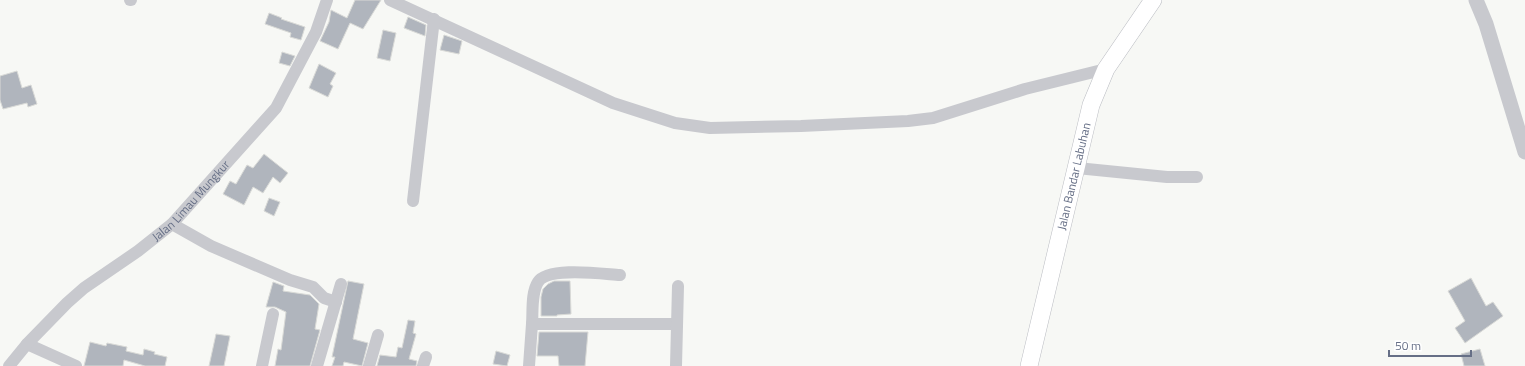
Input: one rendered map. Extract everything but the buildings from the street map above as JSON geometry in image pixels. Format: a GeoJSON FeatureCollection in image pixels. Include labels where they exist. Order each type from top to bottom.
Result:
{"type":"FeatureCollection","features":[{"type":"Feature","properties":{"kind":"main road","name":"Jalan Bandar Labuhan"},"geometry":{"type":"LineString","coordinates":[[1030,366],[1091,105],[1106,69],[1153,0]]}},
{"type":"Feature","properties":{"kind":"street","name":"Jalan Limau Mungkur"},"geometry":{"type":"LineString","coordinates":[[9,366],[27,344],[84,288],[138,251],[172,224],[276,108],[316,32],[327,0]]}},
{"type":"Feature","properties":{"kind":"street"},"geometry":{"type":"LineString","coordinates":[[390,0],[434,19],[613,103],[675,123],[710,128],[801,126],[908,121],[933,118],[972,107],[1025,89],[1106,69]]}},
{"type":"Feature","properties":{"kind":"street"},"geometry":{"type":"LineString","coordinates":[[1476,0],[1486,24],[1525,152]]}},
{"type":"Feature","properties":{"kind":"street"},"geometry":{"type":"LineString","coordinates":[[413,200],[434,19]]}},
{"type":"Feature","properties":{"kind":"street"},"geometry":{"type":"LineString","coordinates":[[1077,168],[1167,177],[1197,177]]}},
{"type":"Feature","properties":{"kind":"street"},"geometry":{"type":"LineString","coordinates":[[172,224],[211,246],[277,275],[313,288],[324,298],[336,302]]}},
{"type":"Feature","properties":{"kind":"street"},"geometry":{"type":"LineString","coordinates":[[529,366],[534,296],[537,284],[541,278],[555,273],[566,272],[620,275]]}},
{"type":"Feature","properties":{"kind":"street"},"geometry":{"type":"LineString","coordinates":[[317,366],[341,284]]}},
{"type":"Feature","properties":{"kind":"street"},"geometry":{"type":"LineString","coordinates":[[676,366],[678,286]]}},
{"type":"Feature","properties":{"kind":"street"},"geometry":{"type":"LineString","coordinates":[[262,366],[273,314]]}},
{"type":"Feature","properties":{"kind":"street"},"geometry":{"type":"LineString","coordinates":[[532,324],[677,324]]}},
{"type":"Feature","properties":{"kind":"street"},"geometry":{"type":"LineString","coordinates":[[369,366],[378,335]]}},
{"type":"Feature","properties":{"kind":"street"},"geometry":{"type":"LineString","coordinates":[[27,344],[74,366]]}}]}
